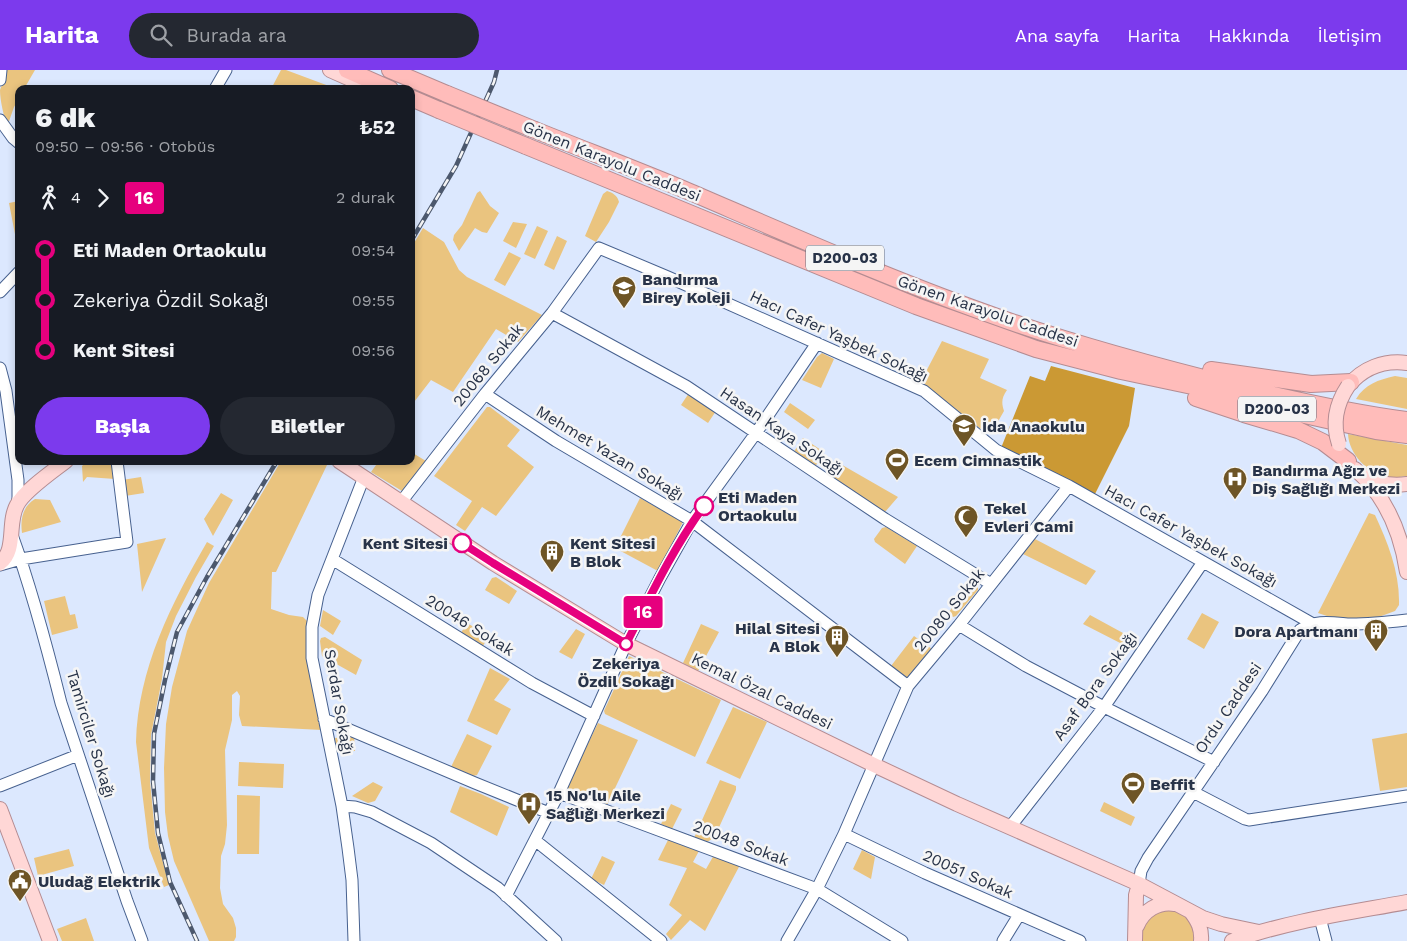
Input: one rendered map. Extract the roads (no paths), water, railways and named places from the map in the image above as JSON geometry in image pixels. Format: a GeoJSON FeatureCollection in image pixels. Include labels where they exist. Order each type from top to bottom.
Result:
{"type":"FeatureCollection","features":[{"type":"Feature","properties":{"kind":"highway"},"geometry":{"type":"LineString","coordinates":[[347,70],[381,85]]}},
{"type":"Feature","properties":{"kind":"highway","name":"Gönen Karayolu Caddesi"},"geometry":{"type":"LineString","coordinates":[[390,70],[695,194],[902,282],[988,314],[1074,342],[1274,395],[1407,420]]}},
{"type":"Feature","properties":{"kind":"highway","name":"D200-03"},"geometry":{"type":"LineString","coordinates":[[404,70],[447,94]]}},
{"type":"Feature","properties":{"kind":"highway","name":"Gönen Karayolu Caddesi"},"geometry":{"type":"LineString","coordinates":[[415,100],[916,306],[1036,349],[1192,386],[1282,410],[1376,431],[1407,435]]}},
{"type":"Feature","properties":{"kind":"highway"},"geometry":{"type":"LineString","coordinates":[[1162,366],[1204,369],[1311,384],[1349,384]]}},
{"type":"Feature","properties":{"kind":"highway"},"geometry":{"type":"LineString","coordinates":[[1148,377],[1198,398],[1298,430],[1323,442],[1352,465]]}},
{"type":"Feature","properties":{"kind":"main road"},"geometry":{"type":"LineString","coordinates":[[330,70],[364,85]]}},
{"type":"Feature","properties":{"kind":"main road"},"geometry":{"type":"LineString","coordinates":[[415,103],[439,110]]}},
{"type":"Feature","properties":{"kind":"main road"},"geometry":{"type":"LineString","coordinates":[[1407,363],[1379,364],[1366,370],[1349,384],[1341,398],[1335,418],[1339,444],[1352,465],[1374,488],[1394,522],[1403,547],[1407,572]]}},
{"type":"Feature","properties":{"kind":"main road"},"geometry":{"type":"LineString","coordinates":[[17,505],[32,488],[61,465]]}},
{"type":"Feature","properties":{"kind":"main road","name":"Kemal Özal Caddesi"},"geometry":{"type":"LineString","coordinates":[[345,465],[493,563],[626,644],[874,765],[1139,884],[1185,909]]}},
{"type":"Feature","properties":{"kind":"main road"},"geometry":{"type":"LineString","coordinates":[[1352,465],[1368,478],[1382,483],[1407,484]]}},
{"type":"Feature","properties":{"kind":"main road","name":"Tamirciler Sokağı"},"geometry":{"type":"LineString","coordinates":[[0,564],[7,556],[12,535],[12,522],[17,505]]}},
{"type":"Feature","properties":{"kind":"main road"},"geometry":{"type":"LineString","coordinates":[[0,809],[50,941]]}},
{"type":"Feature","properties":{"kind":"main road"},"geometry":{"type":"LineString","coordinates":[[1121,876],[1128,886],[1136,907]]}},
{"type":"Feature","properties":{"kind":"main road","name":"Ordu Caddesi"},"geometry":{"type":"LineString","coordinates":[[1136,941],[1136,907],[1139,884]]}},
{"type":"Feature","properties":{"kind":"main road"},"geometry":{"type":"LineString","coordinates":[[1232,941],[1258,932],[1320,918],[1407,902]]}},
{"type":"Feature","properties":{"kind":"main road"},"geometry":{"type":"LineString","coordinates":[[1136,926],[1148,910],[1158,905],[1169,903],[1221,924],[1258,932]]}},
{"type":"Feature","properties":{"kind":"main road"},"geometry":{"type":"LineString","coordinates":[[1185,909],[1196,919],[1200,928],[1201,941]]}},
{"type":"Feature","properties":{"kind":"street"},"geometry":{"type":"LineString","coordinates":[[217,85],[226,70]]}},
{"type":"Feature","properties":{"kind":"street"},"geometry":{"type":"LineString","coordinates":[[0,120],[15,140]]}},
{"type":"Feature","properties":{"kind":"street","name":"20068 Sokak"},"geometry":{"type":"LineString","coordinates":[[401,502],[552,312],[599,248]]}},
{"type":"Feature","properties":{"kind":"street","name":"Hacı Cafer Yaşbek Sokağı"},"geometry":{"type":"LineString","coordinates":[[599,248],[924,391],[996,450],[1069,486],[1314,624]]}},
{"type":"Feature","properties":{"kind":"street"},"geometry":{"type":"LineString","coordinates":[[0,292],[15,276]]}},
{"type":"Feature","properties":{"kind":"street","name":"Hasan Kaya Sokağı"},"geometry":{"type":"LineString","coordinates":[[552,312],[686,386],[885,520],[991,584]]}},
{"type":"Feature","properties":{"kind":"street"},"geometry":{"type":"LineString","coordinates":[[506,896],[550,813],[626,644],[692,521],[756,433],[817,343]]}},
{"type":"Feature","properties":{"kind":"street"},"geometry":{"type":"LineString","coordinates":[[0,368],[6,391],[15,458]]}},
{"type":"Feature","properties":{"kind":"street","name":"Mehmet Yazan Sokağı"},"geometry":{"type":"LineString","coordinates":[[485,394],[556,441],[692,521],[908,686]]}},
{"type":"Feature","properties":{"kind":"street"},"geometry":{"type":"LineString","coordinates":[[16,465],[18,480],[17,505]]}},
{"type":"Feature","properties":{"kind":"street"},"geometry":{"type":"LineString","coordinates":[[0,564],[126,542],[117,465]]}},
{"type":"Feature","properties":{"kind":"street","name":"Serdar Sokağı"},"geometry":{"type":"LineString","coordinates":[[354,941],[352,880],[342,806],[312,658],[312,627],[318,595],[364,477]]}},
{"type":"Feature","properties":{"kind":"street"},"geometry":{"type":"LineString","coordinates":[[18,480],[20,484],[32,488]]}},
{"type":"Feature","properties":{"kind":"street","name":"20080 Sokak"},"geometry":{"type":"LineString","coordinates":[[787,941],[817,889],[844,834],[908,686],[959,626],[1069,486]]}},
{"type":"Feature","properties":{"kind":"street","name":"Tamirciler Sokağı"},"geometry":{"type":"LineString","coordinates":[[12,535],[78,755],[142,941]]}},
{"type":"Feature","properties":{"kind":"street","name":"20046 Sokak"},"geometry":{"type":"LineString","coordinates":[[332,559],[532,683],[594,716]]}},
{"type":"Feature","properties":{"kind":"street","name":"Asaf Bora Sokağı"},"geometry":{"type":"LineString","coordinates":[[1010,827],[1104,707],[1203,562]]}},
{"type":"Feature","properties":{"kind":"street"},"geometry":{"type":"LineString","coordinates":[[1314,624],[1331,622],[1352,624],[1407,620]]}},
{"type":"Feature","properties":{"kind":"street","name":"Ordu Caddesi"},"geometry":{"type":"LineString","coordinates":[[1139,884],[1141,871],[1148,858],[1262,691],[1298,633],[1314,624]]}},
{"type":"Feature","properties":{"kind":"street"},"geometry":{"type":"LineString","coordinates":[[959,626],[1026,666],[1214,762]]}},
{"type":"Feature","properties":{"kind":"street"},"geometry":{"type":"LineString","coordinates":[[324,719],[550,813]]}},
{"type":"Feature","properties":{"kind":"street"},"geometry":{"type":"LineString","coordinates":[[0,786],[78,755]]}},
{"type":"Feature","properties":{"kind":"street"},"geometry":{"type":"LineString","coordinates":[[1193,792],[1249,820],[1407,796]]}},
{"type":"Feature","properties":{"kind":"street","name":"20048 Sokak"},"geometry":{"type":"LineString","coordinates":[[559,793],[817,889],[902,941]]}},
{"type":"Feature","properties":{"kind":"street"},"geometry":{"type":"LineString","coordinates":[[342,806],[355,807],[372,812],[431,843],[498,888],[556,941]]}},
{"type":"Feature","properties":{"kind":"street","name":"20051 Sokak"},"geometry":{"type":"LineString","coordinates":[[844,834],[925,873],[1080,941]]}},
{"type":"Feature","properties":{"kind":"street"},"geometry":{"type":"LineString","coordinates":[[536,841],[661,941]]}},
{"type":"Feature","properties":{"kind":"street"},"geometry":{"type":"LineString","coordinates":[[1003,941],[1019,915]]}},
{"type":"Feature","properties":{"kind":"street"},"geometry":{"type":"LineString","coordinates":[[1320,918],[1326,941]]}},
{"type":"Feature","properties":{"kind":"railway"},"geometry":{"type":"LineString","coordinates":[[415,234],[456,166],[494,82],[497,70]]}},
{"type":"Feature","properties":{"kind":"railway"},"geometry":{"type":"LineString","coordinates":[[197,941],[170,882],[158,833],[153,781],[154,734],[177,632],[207,577],[275,465]]}},
{"type":"Feature","properties":{"kind":"place","name":"Bandırma Birey Koleji"},"geometry":{"type":"Point","coordinates":[624,309]}},
{"type":"Feature","properties":{"kind":"place","name":"İda Anaokulu"},"geometry":{"type":"Point","coordinates":[964,447]}},
{"type":"Feature","properties":{"kind":"place","name":"Ecem Cimnastik"},"geometry":{"type":"Point","coordinates":[897,481]}},
{"type":"Feature","properties":{"kind":"place","name":"Bandırma Ağız ve Diş Sağlığı Merkezi"},"geometry":{"type":"Point","coordinates":[1235,500]}},
{"type":"Feature","properties":{"kind":"place","name":"Eti Maden Ortaokulu"},"geometry":{"type":"Point","coordinates":[704,506]}},
{"type":"Feature","properties":{"kind":"place","name":"Tekel Evleri Cami"},"geometry":{"type":"Point","coordinates":[966,538]}},
{"type":"Feature","properties":{"kind":"place","name":"Kent Sitesi"},"geometry":{"type":"Point","coordinates":[462,543]}},
{"type":"Feature","properties":{"kind":"place","name":"Kent Sitesi B Blok"},"geometry":{"type":"Point","coordinates":[552,573]}},
{"type":"Feature","properties":{"kind":"place","name":"Zekeriya Özdil Sokağı"},"geometry":{"type":"Point","coordinates":[626,644]}},
{"type":"Feature","properties":{"kind":"place","name":"Dora Apartmanı"},"geometry":{"type":"Point","coordinates":[1376,652]}},
{"type":"Feature","properties":{"kind":"place","name":"Hilal Sitesi A Blok"},"geometry":{"type":"Point","coordinates":[837,658]}},
{"type":"Feature","properties":{"kind":"place","name":"Beffit"},"geometry":{"type":"Point","coordinates":[1133,805]}},
{"type":"Feature","properties":{"kind":"place","name":"15 No'lu Aile Sağlığı Merkezi"},"geometry":{"type":"Point","coordinates":[529,825]}},
{"type":"Feature","properties":{"kind":"place","name":"Uludağ Elektrik"},"geometry":{"type":"Point","coordinates":[20,902]}}]}
